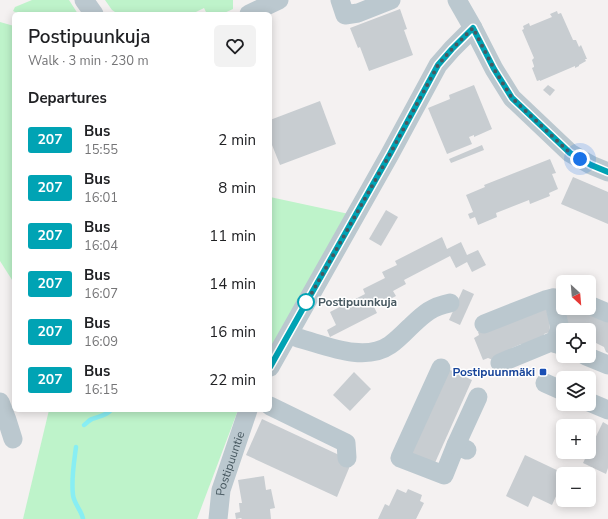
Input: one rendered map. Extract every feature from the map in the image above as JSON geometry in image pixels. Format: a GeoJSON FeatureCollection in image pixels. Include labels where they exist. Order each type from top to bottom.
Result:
{"type":"FeatureCollection","features":[{"type":"Feature","properties":{"kind":"street"},"geometry":{"type":"LineString","coordinates":[[253,8],[279,0]]}},
{"type":"Feature","properties":{"kind":"street"},"geometry":{"type":"LineString","coordinates":[[340,0],[345,15],[358,13],[391,0]]}},
{"type":"Feature","properties":{"kind":"street"},"geometry":{"type":"LineString","coordinates":[[456,0],[473,28],[494,69],[512,98],[570,153],[585,162],[608,172]]}},
{"type":"Feature","properties":{"kind":"street"},"geometry":{"type":"LineString","coordinates":[[272,363],[390,154],[438,65],[473,28]]}},
{"type":"Feature","properties":{"kind":"street"},"geometry":{"type":"LineString","coordinates":[[484,324],[545,300],[556,298]]}},
{"type":"Feature","properties":{"kind":"street"},"geometry":{"type":"LineString","coordinates":[[298,338],[326,347],[349,351],[371,352],[381,350],[390,345],[425,313],[440,305],[450,303]]}},
{"type":"Feature","properties":{"kind":"street"},"geometry":{"type":"LineString","coordinates":[[596,308],[608,313]]}},
{"type":"Feature","properties":{"kind":"street"},"geometry":{"type":"LineString","coordinates":[[500,363],[551,342],[556,344]]}},
{"type":"Feature","properties":{"kind":"street"},"geometry":{"type":"LineString","coordinates":[[596,360],[608,365]]}},
{"type":"Feature","properties":{"kind":"street"},"geometry":{"type":"LineString","coordinates":[[441,368],[400,458],[444,475],[461,447],[478,397]]}},
{"type":"Feature","properties":{"kind":"street"},"geometry":{"type":"LineString","coordinates":[[545,383],[556,388]]}},
{"type":"Feature","properties":{"kind":"street"},"geometry":{"type":"LineString","coordinates":[[0,402],[13,439]]}},
{"type":"Feature","properties":{"kind":"street"},"geometry":{"type":"LineString","coordinates":[[596,405],[608,410]]}},
{"type":"Feature","properties":{"kind":"street"},"geometry":{"type":"LineString","coordinates":[[272,407],[312,434],[347,451]]}},
{"type":"Feature","properties":{"kind":"street","name":"Postipuuntie"},"geometry":{"type":"LineString","coordinates":[[218,519],[221,490],[247,412]]}},
{"type":"Feature","properties":{"kind":"green space"},"geometry":{"type":"Polygon","coordinates":[[[32,0],[69,0],[77,12],[15,12],[13,11],[15,7],[32,0]]]}},
{"type":"Feature","properties":{"kind":"green space"},"geometry":{"type":"Polygon","coordinates":[[[105,0],[233,0],[233,9],[226,12],[206,12],[204,8],[196,12],[115,12],[105,0]]]}},
{"type":"Feature","properties":{"kind":"green space"},"geometry":{"type":"Polygon","coordinates":[[[0,22],[12,25],[12,280],[0,261],[0,22]]]}},
{"type":"Feature","properties":{"kind":"green space"},"geometry":{"type":"Polygon","coordinates":[[[272,197],[349,214],[272,347],[272,197]]]}},
{"type":"Feature","properties":{"kind":"green space"},"geometry":{"type":"Polygon","coordinates":[[[49,412],[237,412],[197,519],[23,519],[49,412]]]}},
{"type":"Feature","properties":{"kind":"building"},"geometry":{"type":"Polygon","coordinates":[[[400,9],[407,29],[404,30],[413,55],[369,71],[360,47],[358,48],[350,28],[400,9]]]}},
{"type":"Feature","properties":{"kind":"building"},"geometry":{"type":"Polygon","coordinates":[[[557,11],[558,14],[561,13],[573,40],[576,40],[579,47],[581,45],[587,59],[575,68],[575,66],[537,81],[532,68],[534,67],[532,60],[534,58],[522,30],[524,29],[523,26],[529,23],[530,26],[552,17],[550,14],[557,11]]]}},
{"type":"Feature","properties":{"kind":"building"},"geometry":{"type":"Polygon","coordinates":[[[474,85],[492,129],[474,137],[474,135],[469,137],[472,144],[447,154],[428,108],[450,99],[449,95],[474,85]]]}},
{"type":"Feature","properties":{"kind":"building"},"geometry":{"type":"Polygon","coordinates":[[[548,85],[555,90],[550,96],[543,90],[548,85]]]}},
{"type":"Feature","properties":{"kind":"building"},"geometry":{"type":"Polygon","coordinates":[[[320,101],[336,144],[280,165],[272,145],[272,119],[320,101]]]}},
{"type":"Feature","properties":{"kind":"building"},"geometry":{"type":"Polygon","coordinates":[[[482,145],[484,150],[451,163],[449,159],[482,145]]]}},
{"type":"Feature","properties":{"kind":"building"},"geometry":{"type":"Polygon","coordinates":[[[550,159],[556,173],[552,174],[558,189],[549,193],[550,196],[530,204],[529,200],[496,213],[497,217],[478,225],[475,217],[470,219],[468,214],[473,212],[466,195],[485,187],[484,185],[550,159]]]}},
{"type":"Feature","properties":{"kind":"building"},"geometry":{"type":"Polygon","coordinates":[[[573,177],[608,192],[608,224],[561,204],[573,177]]]}},
{"type":"Feature","properties":{"kind":"building"},"geometry":{"type":"Polygon","coordinates":[[[386,210],[398,217],[381,246],[369,239],[386,210]]]}},
{"type":"Feature","properties":{"kind":"building"},"geometry":{"type":"Polygon","coordinates":[[[442,237],[447,249],[461,242],[467,255],[478,250],[486,265],[472,272],[467,262],[456,268],[450,256],[404,280],[406,284],[393,291],[396,296],[374,307],[377,313],[330,337],[327,330],[336,325],[330,312],[365,294],[363,289],[385,278],[382,272],[397,265],[395,261],[442,237]]]}},
{"type":"Feature","properties":{"kind":"building"},"geometry":{"type":"Polygon","coordinates":[[[463,289],[474,294],[460,325],[449,320],[463,289]]]}},
{"type":"Feature","properties":{"kind":"building"},"geometry":{"type":"Polygon","coordinates":[[[545,307],[549,316],[550,332],[544,334],[543,339],[525,346],[521,344],[512,348],[510,353],[493,360],[488,358],[483,360],[474,338],[479,335],[478,332],[515,316],[545,307]]]}},
{"type":"Feature","properties":{"kind":"building"},"geometry":{"type":"Polygon","coordinates":[[[596,313],[608,318],[608,353],[604,347],[596,343],[596,323],[567,323],[566,315],[596,315],[596,313]]]}},
{"type":"Feature","properties":{"kind":"building"},"geometry":{"type":"Polygon","coordinates":[[[446,368],[472,380],[434,465],[408,453],[446,368]]]}},
{"type":"Feature","properties":{"kind":"building"},"geometry":{"type":"Polygon","coordinates":[[[354,372],[371,389],[350,411],[333,395],[354,372]]]}},
{"type":"Feature","properties":{"kind":"building"},"geometry":{"type":"Polygon","coordinates":[[[262,419],[352,461],[337,497],[246,455],[262,419]]]}},
{"type":"Feature","properties":{"kind":"building"},"geometry":{"type":"Polygon","coordinates":[[[603,422],[608,425],[608,468],[606,474],[596,469],[596,467],[591,467],[583,463],[585,459],[596,459],[596,436],[603,422]]]}},
{"type":"Feature","properties":{"kind":"building"},"geometry":{"type":"Polygon","coordinates":[[[525,455],[556,470],[556,496],[552,505],[533,496],[528,507],[506,496],[525,455]]]}},
{"type":"Feature","properties":{"kind":"building"},"geometry":{"type":"Polygon","coordinates":[[[264,476],[266,490],[271,489],[275,508],[270,509],[271,519],[236,519],[235,513],[240,512],[239,503],[242,503],[238,480],[264,476]]]}},
{"type":"Feature","properties":{"kind":"building"},"geometry":{"type":"Polygon","coordinates":[[[397,489],[406,493],[408,489],[422,495],[420,501],[424,503],[416,519],[378,519],[385,504],[389,506],[397,489]]]}},
{"type":"Feature","properties":{"kind":"waterway"},"geometry":{"type":"LineString","coordinates":[[84,425],[91,419],[105,415],[109,412]]}},
{"type":"Feature","properties":{"kind":"waterway"},"geometry":{"type":"LineString","coordinates":[[76,447],[72,489],[75,501],[83,519]]}},
{"type":"Feature","properties":{"kind":"bus line","name":"207"},"geometry":{"type":"LineString","coordinates":[[272,363],[390,154],[438,65],[473,28],[494,69],[512,98],[570,153],[591,165],[608,172]]}},
{"type":"Feature","properties":{"kind":"place","name":"Postipuunkuja"},"geometry":{"type":"Point","coordinates":[306,302]}},
{"type":"Feature","properties":{"kind":"place","name":"Postipuunmäki"},"geometry":{"type":"Point","coordinates":[543,372]}},
{"type":"Feature","properties":{"kind":"route"},"geometry":{"type":"LineString","coordinates":[[306,302],[304,307],[438,65],[473,28],[494,69],[512,98],[570,153],[580,159]]}}]}
